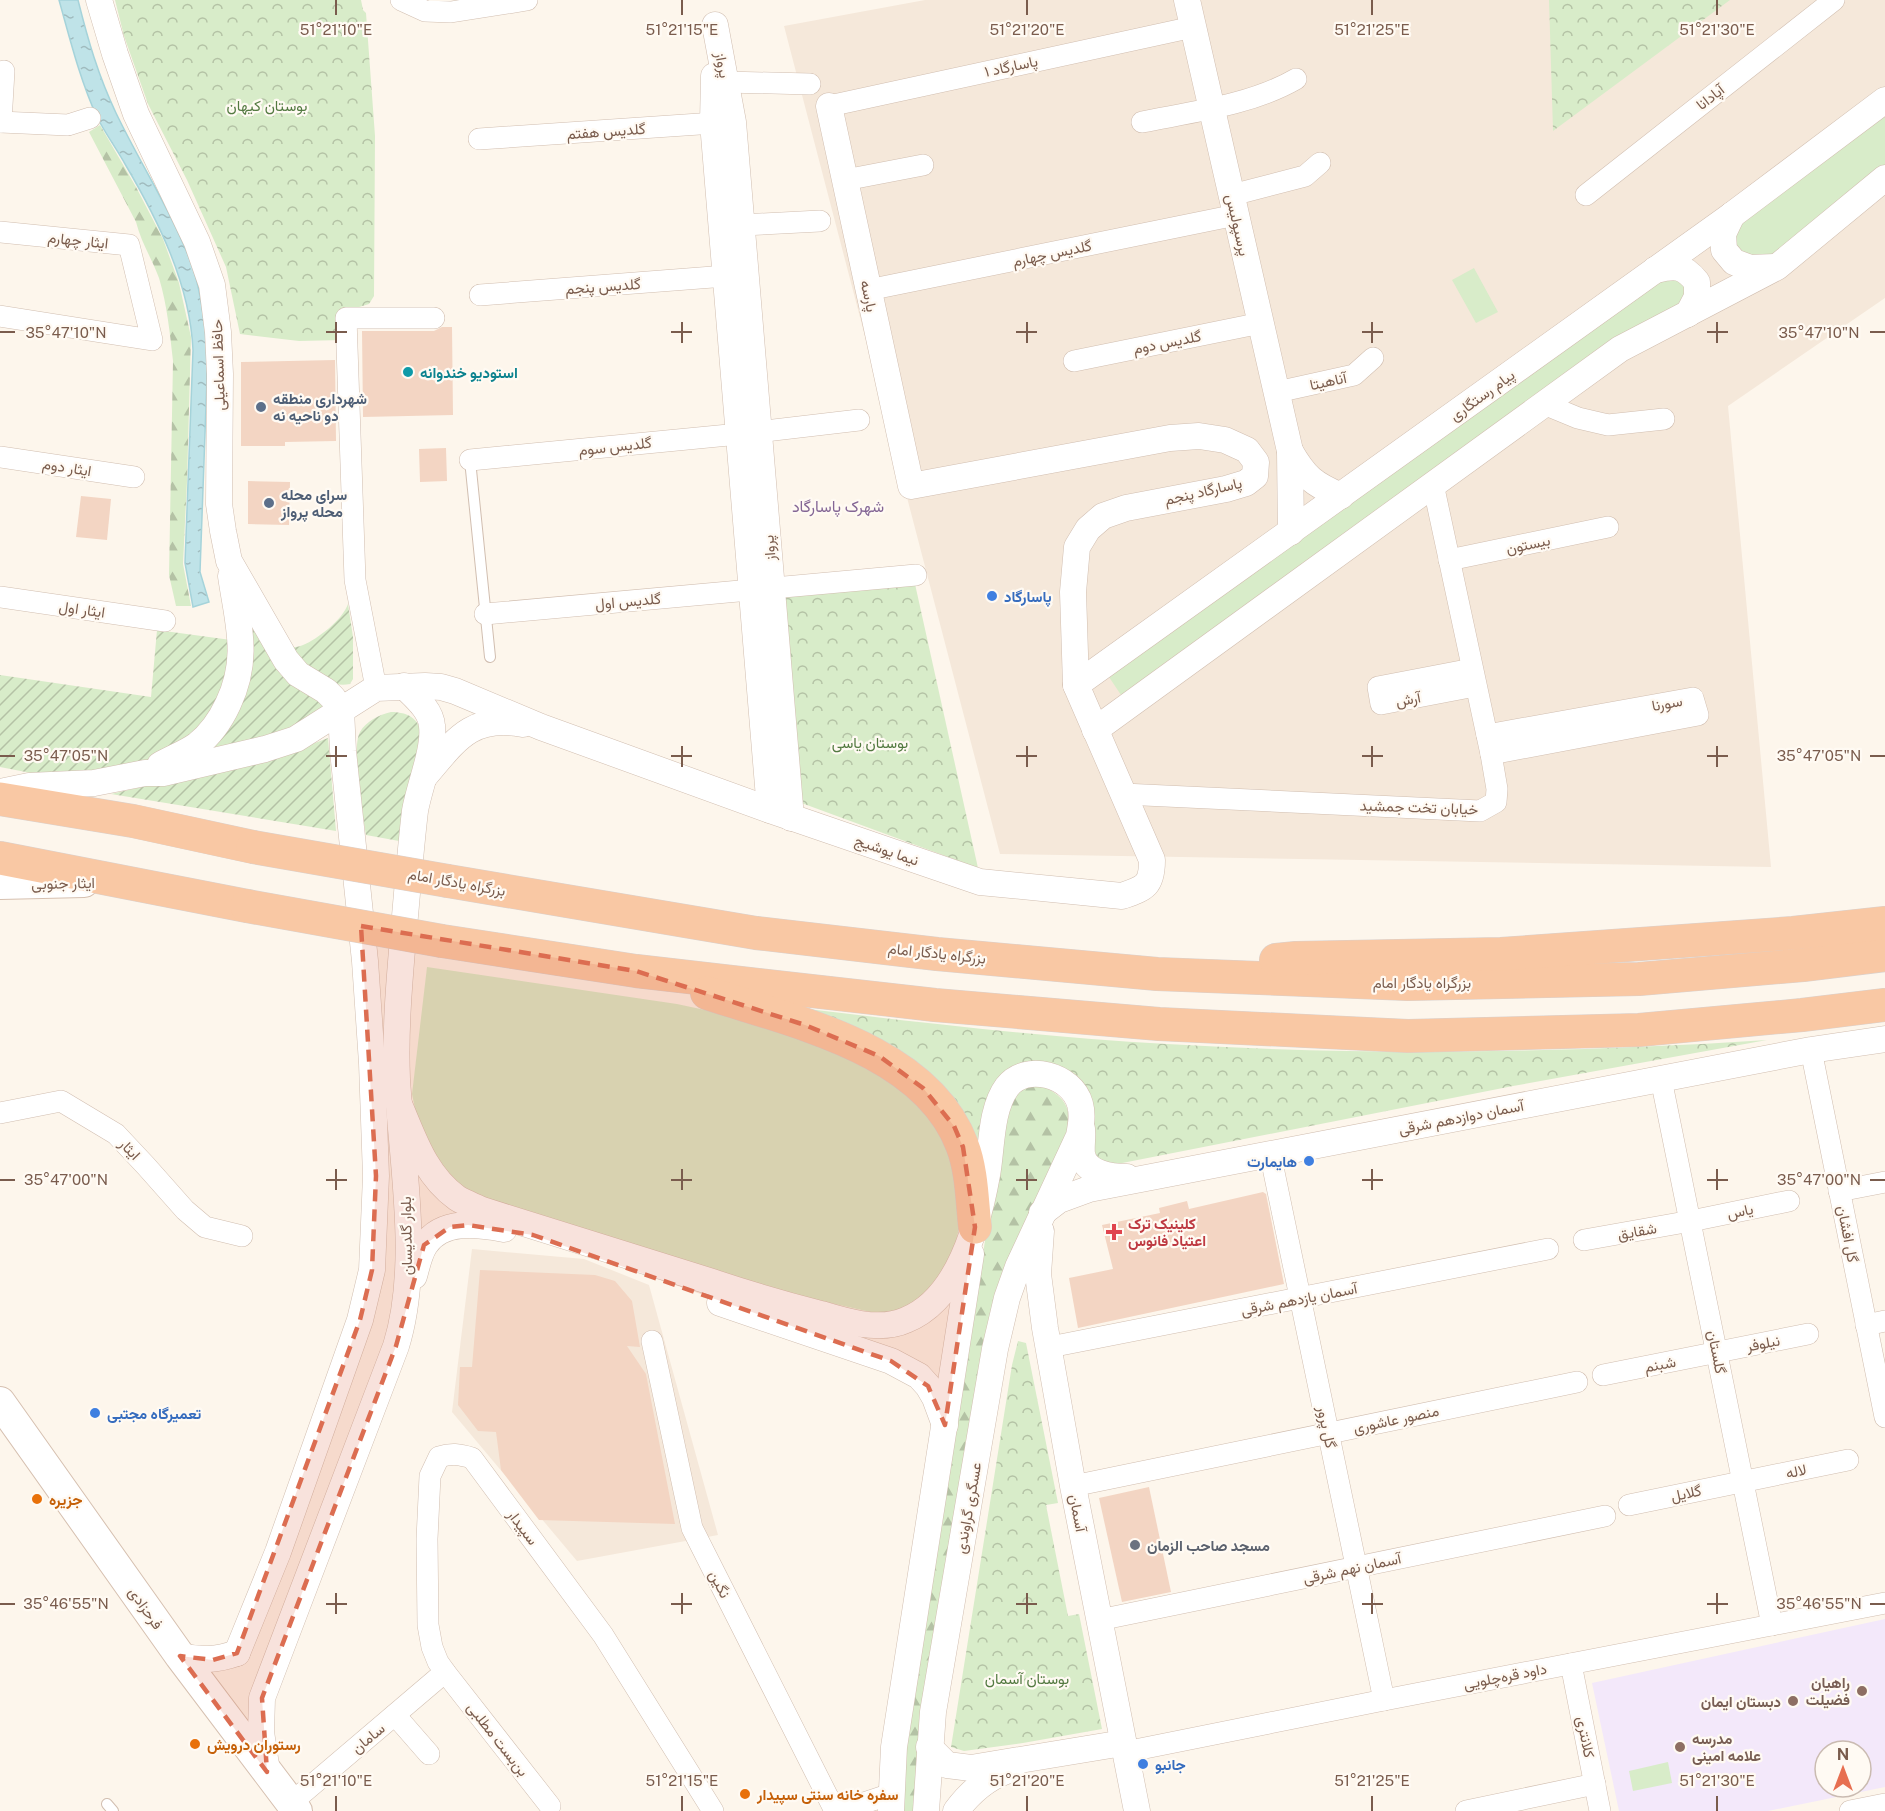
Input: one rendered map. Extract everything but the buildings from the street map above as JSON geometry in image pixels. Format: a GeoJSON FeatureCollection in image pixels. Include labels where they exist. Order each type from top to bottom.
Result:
{"type":"FeatureCollection","features":[{"type":"Feature","properties":{"kind":"highway","name":"بزرگراه یادگار امام"},"geometry":{"type":"LineString","coordinates":[[0,799],[134,821],[253,847],[756,933],[937,954],[1157,974],[1408,984],[1639,979],[1885,956]]}},
{"type":"Feature","properties":{"kind":"highway"},"geometry":{"type":"LineString","coordinates":[[0,858],[442,941],[636,971],[934,1005],[1159,1024],[1408,1036],[1639,1030],[1885,1005]]}},
{"type":"Feature","properties":{"kind":"highway"},"geometry":{"type":"LineString","coordinates":[[1157,974],[1296,958],[1501,954],[1793,933],[1885,923]]}},
{"type":"Feature","properties":{"kind":"highway"},"geometry":{"type":"LineString","coordinates":[[636,971],[805,1025],[879,1056],[905,1072],[940,1106],[954,1126],[963,1147],[975,1227]]}},
{"type":"Feature","properties":{"kind":"main road","name":"ایثار جنوبی"},"geometry":{"type":"LineString","coordinates":[[0,884],[126,881]]}},
{"type":"Feature","properties":{"kind":"main road","name":"فرحزادی"},"geometry":{"type":"LineString","coordinates":[[0,1402],[180,1656],[267,1772],[289,1808]]}},
{"type":"Feature","properties":{"kind":"street","name":"حافظ اسماعیلی"},"geometry":{"type":"LineString","coordinates":[[99,0],[136,114],[197,242],[212,285],[219,332],[219,504],[229,561],[286,660],[298,674],[326,690],[340,710]]}},
{"type":"Feature","properties":{"kind":"street"},"geometry":{"type":"LineString","coordinates":[[401,0],[425,11],[451,12],[527,0]]}},
{"type":"Feature","properties":{"kind":"street","name":"پرسپولیس"},"geometry":{"type":"LineString","coordinates":[[1187,0],[1290,451],[1291,532]]}},
{"type":"Feature","properties":{"kind":"street","name":"آپادانا"},"geometry":{"type":"LineString","coordinates":[[1586,195],[1834,0]]}},
{"type":"Feature","properties":{"kind":"street","name":"پرواز"},"geometry":{"type":"LineString","coordinates":[[749,433],[726,276],[723,123],[715,25],[726,82],[723,123],[742,225],[749,433],[781,814]]}},
{"type":"Feature","properties":{"kind":"street","name":"پاسارگاد ۱"},"geometry":{"type":"LineString","coordinates":[[829,106],[1193,27]]}},
{"type":"Feature","properties":{"kind":"street"},"geometry":{"type":"LineString","coordinates":[[4,70],[0,122],[68,124],[90,118]]}},
{"type":"Feature","properties":{"kind":"street"},"geometry":{"type":"LineString","coordinates":[[1142,122],[1212,108],[1277,90],[1296,79]]}},
{"type":"Feature","properties":{"kind":"street"},"geometry":{"type":"LineString","coordinates":[[726,82],[810,84]]}},
{"type":"Feature","properties":{"kind":"street","name":"پیام رستگاری"},"geometry":{"type":"LineString","coordinates":[[1076,685],[1655,270],[1885,100]]}},
{"type":"Feature","properties":{"kind":"street","name":"پارسه"},"geometry":{"type":"LineString","coordinates":[[829,106],[911,486]]}},
{"type":"Feature","properties":{"kind":"street","name":"گلدیس هفتم"},"geometry":{"type":"LineString","coordinates":[[478,140],[723,123]]}},
{"type":"Feature","properties":{"kind":"street","name":"گلدیس چهارم"},"geometry":{"type":"LineString","coordinates":[[868,290],[1234,205],[1305,176],[1320,163]]}},
{"type":"Feature","properties":{"kind":"street"},"geometry":{"type":"LineString","coordinates":[[844,180],[923,165]]}},
{"type":"Feature","properties":{"kind":"street"},"geometry":{"type":"LineString","coordinates":[[1095,730],[1620,349],[1777,267],[1885,178]]}},
{"type":"Feature","properties":{"kind":"street"},"geometry":{"type":"LineString","coordinates":[[1732,214],[1723,234],[1724,250],[1734,262],[1750,268],[1777,267]]}},
{"type":"Feature","properties":{"kind":"street"},"geometry":{"type":"LineString","coordinates":[[742,225],[820,221]]}},
{"type":"Feature","properties":{"kind":"street","name":"ایثار چهارم"},"geometry":{"type":"LineString","coordinates":[[0,232],[129,245],[152,340],[0,316]]}},
{"type":"Feature","properties":{"kind":"street"},"geometry":{"type":"LineString","coordinates":[[1655,270],[1673,266],[1688,271],[1697,282],[1697,297],[1688,314]]}},
{"type":"Feature","properties":{"kind":"street","name":"گلدیس پنجم"},"geometry":{"type":"LineString","coordinates":[[480,295],[726,276]]}},
{"type":"Feature","properties":{"kind":"street"},"geometry":{"type":"LineString","coordinates":[[376,688],[355,580],[346,318],[434,318]]}},
{"type":"Feature","properties":{"kind":"street","name":"گلدیس دوم"},"geometry":{"type":"LineString","coordinates":[[1074,361],[1261,323]]}},
{"type":"Feature","properties":{"kind":"street","name":"آناهیتا"},"geometry":{"type":"LineString","coordinates":[[1277,392],[1354,375],[1373,358]]}},
{"type":"Feature","properties":{"kind":"street"},"geometry":{"type":"LineString","coordinates":[[1544,404],[1578,418],[1608,425],[1664,419]]}},
{"type":"Feature","properties":{"kind":"street"},"geometry":{"type":"LineString","coordinates":[[749,433],[859,420]]}},
{"type":"Feature","properties":{"kind":"street","name":"گلدیس سوم"},"geometry":{"type":"LineString","coordinates":[[470,460],[749,433]]}},
{"type":"Feature","properties":{"kind":"street","name":"پاسارگاد پنجم"},"geometry":{"type":"LineString","coordinates":[[911,486],[1170,438],[1199,436],[1225,440],[1247,450],[1256,462],[1256,476],[1246,483],[1126,508],[1103,516],[1088,528],[1077,547],[1074,592],[1076,685]]}},
{"type":"Feature","properties":{"kind":"street","name":"پرسپولیس"},"geometry":{"type":"LineString","coordinates":[[1290,451],[1302,471],[1319,487],[1341,496]]}},
{"type":"Feature","properties":{"kind":"street","name":"ایثار دوم"},"geometry":{"type":"LineString","coordinates":[[0,457],[134,477]]}},
{"type":"Feature","properties":{"kind":"street","name":"خیابان تخت جمشید"},"geometry":{"type":"LineString","coordinates":[[1123,794],[1480,811],[1496,802],[1497,789],[1489,745],[1433,484]]}},
{"type":"Feature","properties":{"kind":"street","name":"بیستون"},"geometry":{"type":"LineString","coordinates":[[1449,560],[1608,527]]}},
{"type":"Feature","properties":{"kind":"street"},"geometry":{"type":"LineString","coordinates":[[145,773],[196,745],[210,733],[224,713],[233,693],[241,661],[229,561]]}},
{"type":"Feature","properties":{"kind":"street"},"geometry":{"type":"LineString","coordinates":[[762,588],[916,575]]}},
{"type":"Feature","properties":{"kind":"street","name":"گلدیس اول"},"geometry":{"type":"LineString","coordinates":[[485,614],[762,588]]}},
{"type":"Feature","properties":{"kind":"street","name":"ایثار اول"},"geometry":{"type":"LineString","coordinates":[[0,597],[165,621]]}},
{"type":"Feature","properties":{"kind":"street"},"geometry":{"type":"LineString","coordinates":[[1076,685],[1123,794]]}},
{"type":"Feature","properties":{"kind":"street"},"geometry":{"type":"LineString","coordinates":[[0,792],[29,786],[94,783],[145,773],[163,773],[276,746],[296,739],[376,688],[404,686],[441,687],[455,690],[541,727]]}},
{"type":"Feature","properties":{"kind":"street","name":"بلوار گلدیسان"},"geometry":{"type":"LineString","coordinates":[[267,1772],[261,1732],[262,1698],[396,1346],[405,1308],[408,1247],[396,1055],[401,967],[416,809],[433,727],[423,706],[404,686]]}},
{"type":"Feature","properties":{"kind":"street","name":"سورنا"},"geometry":{"type":"LineString","coordinates":[[1693,698],[1698,715],[1489,745],[1693,698]]}},
{"type":"Feature","properties":{"kind":"street","name":"بلوار گلدیسان"},"geometry":{"type":"LineString","coordinates":[[237,1653],[278,1552],[360,1320],[372,1270],[376,1176],[372,1063],[365,962],[340,710]]}},
{"type":"Feature","properties":{"kind":"street"},"geometry":{"type":"LineString","coordinates":[[422,780],[458,738],[481,725],[516,722],[541,727]]}},
{"type":"Feature","properties":{"kind":"street","name":"نیما یوشیج"},"geometry":{"type":"LineString","coordinates":[[541,727],[781,814],[980,882],[1122,897],[1141,889],[1152,877],[1152,860],[1123,794]]}},
{"type":"Feature","properties":{"kind":"street","name":"آسمان دوازدهم شرقی"},"geometry":{"type":"LineString","coordinates":[[1042,1213],[1059,1200],[1074,1194],[1155,1176],[1811,1050],[1885,1039]]}},
{"type":"Feature","properties":{"kind":"street","name":"گل افشان"},"geometry":{"type":"LineString","coordinates":[[1811,1050],[1839,1191],[1876,1323],[1885,1417]]}},
{"type":"Feature","properties":{"kind":"street"},"geometry":{"type":"LineString","coordinates":[[840,1811],[891,1803],[896,1736],[975,1227],[987,1175],[993,1126],[1007,1086],[1022,1077],[1039,1073],[1056,1077],[1071,1088],[1080,1102],[1082,1154],[1090,1168],[1104,1174],[1122,1177],[1155,1176]]}},
{"type":"Feature","properties":{"kind":"street","name":"گلستان"},"geometry":{"type":"LineString","coordinates":[[1661,1079],[1772,1625]]}},
{"type":"Feature","properties":{"kind":"street","name":"ایثار"},"geometry":{"type":"LineString","coordinates":[[0,1113],[61,1101],[116,1134],[185,1210],[205,1227],[242,1236]]}},
{"type":"Feature","properties":{"kind":"street"},"geometry":{"type":"LineString","coordinates":[[399,1104],[423,1160],[433,1174],[458,1199],[753,1295],[861,1324],[898,1323],[930,1306],[944,1291],[975,1227]]}},
{"type":"Feature","properties":{"kind":"street","name":"عسگری گراوندی"},"geometry":{"type":"LineString","coordinates":[[926,1811],[933,1712],[995,1349],[1014,1277],[1079,1136],[1082,1120]]}},
{"type":"Feature","properties":{"kind":"street","name":"گل پرور"},"geometry":{"type":"LineString","coordinates":[[1270,1153],[1383,1700]]}},
{"type":"Feature","properties":{"kind":"street"},"geometry":{"type":"LineString","coordinates":[[1839,1191],[1885,1182]]}},
{"type":"Feature","properties":{"kind":"street","name":"یاس"},"geometry":{"type":"LineString","coordinates":[[1690,1221],[1788,1201]]}},
{"type":"Feature","properties":{"kind":"street","name":"آسمان"},"geometry":{"type":"LineString","coordinates":[[1042,1213],[1038,1274],[1073,1486],[1137,1811]]}},
{"type":"Feature","properties":{"kind":"street","name":"شقایق"},"geometry":{"type":"LineString","coordinates":[[1584,1240],[1690,1221]]}},
{"type":"Feature","properties":{"kind":"street"},"geometry":{"type":"LineString","coordinates":[[405,1308],[419,1256],[424,1245],[432,1237],[450,1227],[468,1225],[486,1225],[533,1235],[723,1304],[891,1361],[919,1376],[928,1386],[945,1425]]}},
{"type":"Feature","properties":{"kind":"street","name":"آسمان یازدهم شرقی"},"geometry":{"type":"LineString","coordinates":[[1050,1347],[1548,1249]]}},
{"type":"Feature","properties":{"kind":"street"},"geometry":{"type":"LineString","coordinates":[[995,1349],[1005,1332],[1016,1322],[1022,1321],[1030,1322],[1038,1328],[1050,1347]]}},
{"type":"Feature","properties":{"kind":"street","name":"نیلوفر"},"geometry":{"type":"LineString","coordinates":[[1717,1352],[1808,1334]]}},
{"type":"Feature","properties":{"kind":"street","name":"نگین"},"geometry":{"type":"LineString","coordinates":[[652,1341],[692,1528],[835,1811]]}},
{"type":"Feature","properties":{"kind":"street","name":"شبنم"},"geometry":{"type":"LineString","coordinates":[[1603,1375],[1717,1352]]}},
{"type":"Feature","properties":{"kind":"street","name":"منصور عاشوری"},"geometry":{"type":"LineString","coordinates":[[1073,1486],[1577,1382]]}},
{"type":"Feature","properties":{"kind":"street","name":"سپیدار"},"geometry":{"type":"LineString","coordinates":[[446,1672],[438,1662],[432,1647],[428,1625],[427,1539],[430,1476],[439,1457],[460,1454],[472,1458],[584,1609],[712,1811]]}},
{"type":"Feature","properties":{"kind":"street","name":"لاله"},"geometry":{"type":"LineString","coordinates":[[1743,1481],[1848,1460]]}},
{"type":"Feature","properties":{"kind":"street","name":"گلایل"},"geometry":{"type":"LineString","coordinates":[[1629,1505],[1743,1481]]}},
{"type":"Feature","properties":{"kind":"street","name":"آسمان نهم شرقی"},"geometry":{"type":"LineString","coordinates":[[1099,1620],[1605,1516]]}},
{"type":"Feature","properties":{"kind":"street","name":"داود قره‌چلویی"},"geometry":{"type":"LineString","coordinates":[[1124,1747],[1383,1700],[1885,1603]]}},
{"type":"Feature","properties":{"kind":"street"},"geometry":{"type":"LineString","coordinates":[[180,1656],[198,1660],[213,1660],[237,1653],[242,1665],[248,1670],[259,1671],[273,1667]]}},
{"type":"Feature","properties":{"kind":"street","name":"کلانتری"},"geometry":{"type":"LineString","coordinates":[[1571,1664],[1600,1811]]}},
{"type":"Feature","properties":{"kind":"street","name":"سامان"},"geometry":{"type":"LineString","coordinates":[[289,1808],[446,1672]]}},
{"type":"Feature","properties":{"kind":"street","name":"بن‌بست مطلبی"},"geometry":{"type":"LineString","coordinates":[[446,1672],[550,1806]]}},
{"type":"Feature","properties":{"kind":"street"},"geometry":{"type":"LineString","coordinates":[[395,1715],[429,1754]]}},
{"type":"Feature","properties":{"kind":"street"},"geometry":{"type":"LineString","coordinates":[[929,1747],[947,1765],[971,1768],[1124,1747]]}},
{"type":"Feature","properties":{"kind":"street"},"geometry":{"type":"LineString","coordinates":[[956,1811],[984,1782],[1003,1772],[1124,1747]]}},
{"type":"Feature","properties":{"kind":"street"},"geometry":{"type":"LineString","coordinates":[[1466,1811],[1595,1784]]}},
{"type":"Feature","properties":{"kind":"street"},"geometry":{"type":"LineString","coordinates":[[1850,1811],[1885,1804]]}},
{"type":"Feature","properties":{"kind":"lane"},"geometry":{"type":"LineString","coordinates":[[470,460],[490,657]]}},
{"type":"Feature","properties":{"kind":"highlighted area"},"geometry":{"type":"Polygon","coordinates":[[[361,926],[636,971],[805,1025],[879,1056],[923,1088],[954,1126],[963,1147],[975,1227],[945,1425],[928,1386],[891,1361],[533,1235],[468,1225],[450,1227],[424,1245],[396,1346],[262,1698],[267,1772],[180,1656],[213,1660],[237,1653],[360,1320],[372,1270],[376,1176],[361,926]]]}},
{"type":"Feature","properties":{"kind":"shaded area","name":"شهرک پاسارگاد"},"geometry":{"type":"Polygon","coordinates":[[[925,0],[1885,0],[1885,298],[1728,406],[1771,867],[1000,854],[784,26],[925,0]]]}},
{"type":"Feature","properties":{"kind":"shaded area"},"geometry":{"type":"Polygon","coordinates":[[[472,1249],[584,1259],[649,1285],[718,1535],[577,1561],[452,1412],[472,1249]]]}},
{"type":"Feature","properties":{"kind":"shaded area"},"geometry":{"type":"Polygon","coordinates":[[[1885,1619],[1885,1787],[1873,1789],[1873,1739],[1813,1739],[1813,1799],[1826,1799],[1768,1811],[1619,1811],[1592,1683],[1885,1619]]]}},
{"type":"Feature","properties":{"kind":"green space","name":"بوستان کیهان"},"geometry":{"type":"Polygon","coordinates":[[[115,0],[361,0],[366,13],[375,136],[374,296],[369,304],[343,312],[343,340],[299,341],[240,334],[226,267],[187,180],[148,104],[124,36],[115,0]]]}},
{"type":"Feature","properties":{"kind":"green space"},"geometry":{"type":"Polygon","coordinates":[[[1549,0],[1730,0],[1553,131],[1549,0]]]}},
{"type":"Feature","properties":{"kind":"green space"},"geometry":{"type":"Polygon","coordinates":[[[1885,110],[1885,167],[1773,259],[1738,256],[1732,242],[1740,218],[1885,110]]]}},
{"type":"Feature","properties":{"kind":"green space"},"geometry":{"type":"Polygon","coordinates":[[[100,125],[163,239],[179,283],[191,337],[183,564],[191,606],[176,606],[169,575],[173,361],[166,309],[159,278],[136,222],[89,132],[100,125]]]}},
{"type":"Feature","properties":{"kind":"green space"},"geometry":{"type":"Polygon","coordinates":[[[1474,268],[1498,312],[1476,323],[1452,280],[1474,268]]]}},
{"type":"Feature","properties":{"kind":"green space"},"geometry":{"type":"Polygon","coordinates":[[[1670,277],[1684,279],[1689,298],[1123,698],[1107,674],[1655,281],[1670,277]]]}},
{"type":"Feature","properties":{"kind":"green space","name":"بوستان یاسی"},"geometry":{"type":"Polygon","coordinates":[[[915,584],[978,868],[796,801],[785,597],[915,584]]]}},
{"type":"Feature","properties":{"kind":"green space"},"geometry":{"type":"Polygon","coordinates":[[[348,604],[353,637],[353,679],[350,684],[341,685],[316,674],[289,648],[303,645],[323,633],[336,622],[348,604]]]}},
{"type":"Feature","properties":{"kind":"green space"},"geometry":{"type":"Polygon","coordinates":[[[248,619],[281,675],[292,684],[331,701],[292,729],[191,754],[209,744],[248,619]]]}},
{"type":"Feature","properties":{"kind":"green space"},"geometry":{"type":"Polygon","coordinates":[[[157,630],[231,640],[232,677],[196,740],[130,769],[36,774],[0,767],[0,675],[151,697],[157,630]]]}},
{"type":"Feature","properties":{"kind":"green space"},"geometry":{"type":"Polygon","coordinates":[[[391,712],[410,716],[417,723],[421,734],[403,809],[399,841],[366,835],[357,766],[360,732],[373,719],[391,712]]]}},
{"type":"Feature","properties":{"kind":"green space"},"geometry":{"type":"Polygon","coordinates":[[[328,738],[336,831],[111,794],[291,752],[328,738]]]}},
{"type":"Feature","properties":{"kind":"green space"},"geometry":{"type":"Polygon","coordinates":[[[427,967],[677,1004],[724,1014],[816,1042],[915,1095],[956,1152],[959,1228],[951,1265],[925,1300],[890,1314],[875,1313],[754,1286],[475,1196],[446,1176],[419,1129],[412,1094],[427,967]]]}},
{"type":"Feature","properties":{"kind":"green space"},"geometry":{"type":"Polygon","coordinates":[[[791,1007],[1026,1033],[1242,1048],[1392,1051],[1542,1050],[1767,1040],[1513,1086],[1107,1166],[1097,1161],[1066,1073],[990,1092],[983,1112],[983,1149],[961,1122],[791,1007]]]}},
{"type":"Feature","properties":{"kind":"green space"},"geometry":{"type":"Polygon","coordinates":[[[1044,1086],[1055,1093],[1066,1105],[1070,1123],[1033,1216],[920,1729],[914,1811],[901,1811],[908,1729],[1004,1124],[1014,1097],[1029,1087],[1044,1086]]]}},
{"type":"Feature","properties":{"kind":"green space","name":"بوستان آسمان"},"geometry":{"type":"Polygon","coordinates":[[[1018,1341],[1026,1343],[1058,1503],[1046,1505],[1068,1616],[1079,1614],[1102,1729],[964,1751],[951,1747],[1012,1365],[1018,1341]]]}},
{"type":"Feature","properties":{"kind":"green space"},"geometry":{"type":"Polygon","coordinates":[[[1668,1762],[1672,1783],[1633,1791],[1629,1771],[1668,1762]]]}},
{"type":"Feature","properties":{"kind":"water"},"geometry":{"type":"Polygon","coordinates":[[[59,0],[78,0],[104,85],[125,132],[182,241],[194,271],[199,293],[208,350],[200,572],[209,602],[193,607],[185,563],[193,350],[186,301],[160,230],[122,158],[100,123],[85,89],[59,0]]]}},
{"type":"Feature","properties":{"kind":"place","name":"استودیو خندوانه"},"geometry":{"type":"Point","coordinates":[408,372]}},
{"type":"Feature","properties":{"kind":"place","name":"شهرداری منطقه دو ناحیه نه"},"geometry":{"type":"Point","coordinates":[261,407]}},
{"type":"Feature","properties":{"kind":"place","name":"سرای محله محله پرواز"},"geometry":{"type":"Point","coordinates":[269,503]}},
{"type":"Feature","properties":{"kind":"place","name":"پاسارگاد"},"geometry":{"type":"Point","coordinates":[992,596]}},
{"type":"Feature","properties":{"kind":"place","name":"هایمارت"},"geometry":{"type":"Point","coordinates":[1309,1161]}},
{"type":"Feature","properties":{"kind":"place","name":"کلینیک ترک اعتیاد فانوس"},"geometry":{"type":"Point","coordinates":[1114,1232]}},
{"type":"Feature","properties":{"kind":"place","name":"تعمیرگاه مجتبی"},"geometry":{"type":"Point","coordinates":[95,1413]}},
{"type":"Feature","properties":{"kind":"place","name":"جزیره"},"geometry":{"type":"Point","coordinates":[37,1499]}},
{"type":"Feature","properties":{"kind":"place","name":"مسجد صاحب الزمان"},"geometry":{"type":"Point","coordinates":[1135,1545]}},
{"type":"Feature","properties":{"kind":"place","name":"راهیان فضیلت"},"geometry":{"type":"Point","coordinates":[1862,1691]}},
{"type":"Feature","properties":{"kind":"place","name":"دبستان ایمان"},"geometry":{"type":"Point","coordinates":[1793,1701]}},
{"type":"Feature","properties":{"kind":"place","name":"رستوران درویش"},"geometry":{"type":"Point","coordinates":[195,1744]}},
{"type":"Feature","properties":{"kind":"place","name":"مدرسه علامه امینی"},"geometry":{"type":"Point","coordinates":[1680,1747]}},
{"type":"Feature","properties":{"kind":"place","name":"جانبو"},"geometry":{"type":"Point","coordinates":[1143,1764]}},
{"type":"Feature","properties":{"kind":"place","name":"سفره خانه سنتی سپیدار"},"geometry":{"type":"Point","coordinates":[745,1794]}},
{"type":"Feature","properties":{"kind":"district","name":"شهرک پاسارگاد"},"geometry":{"type":"Point","coordinates":[838,506]}}]}
